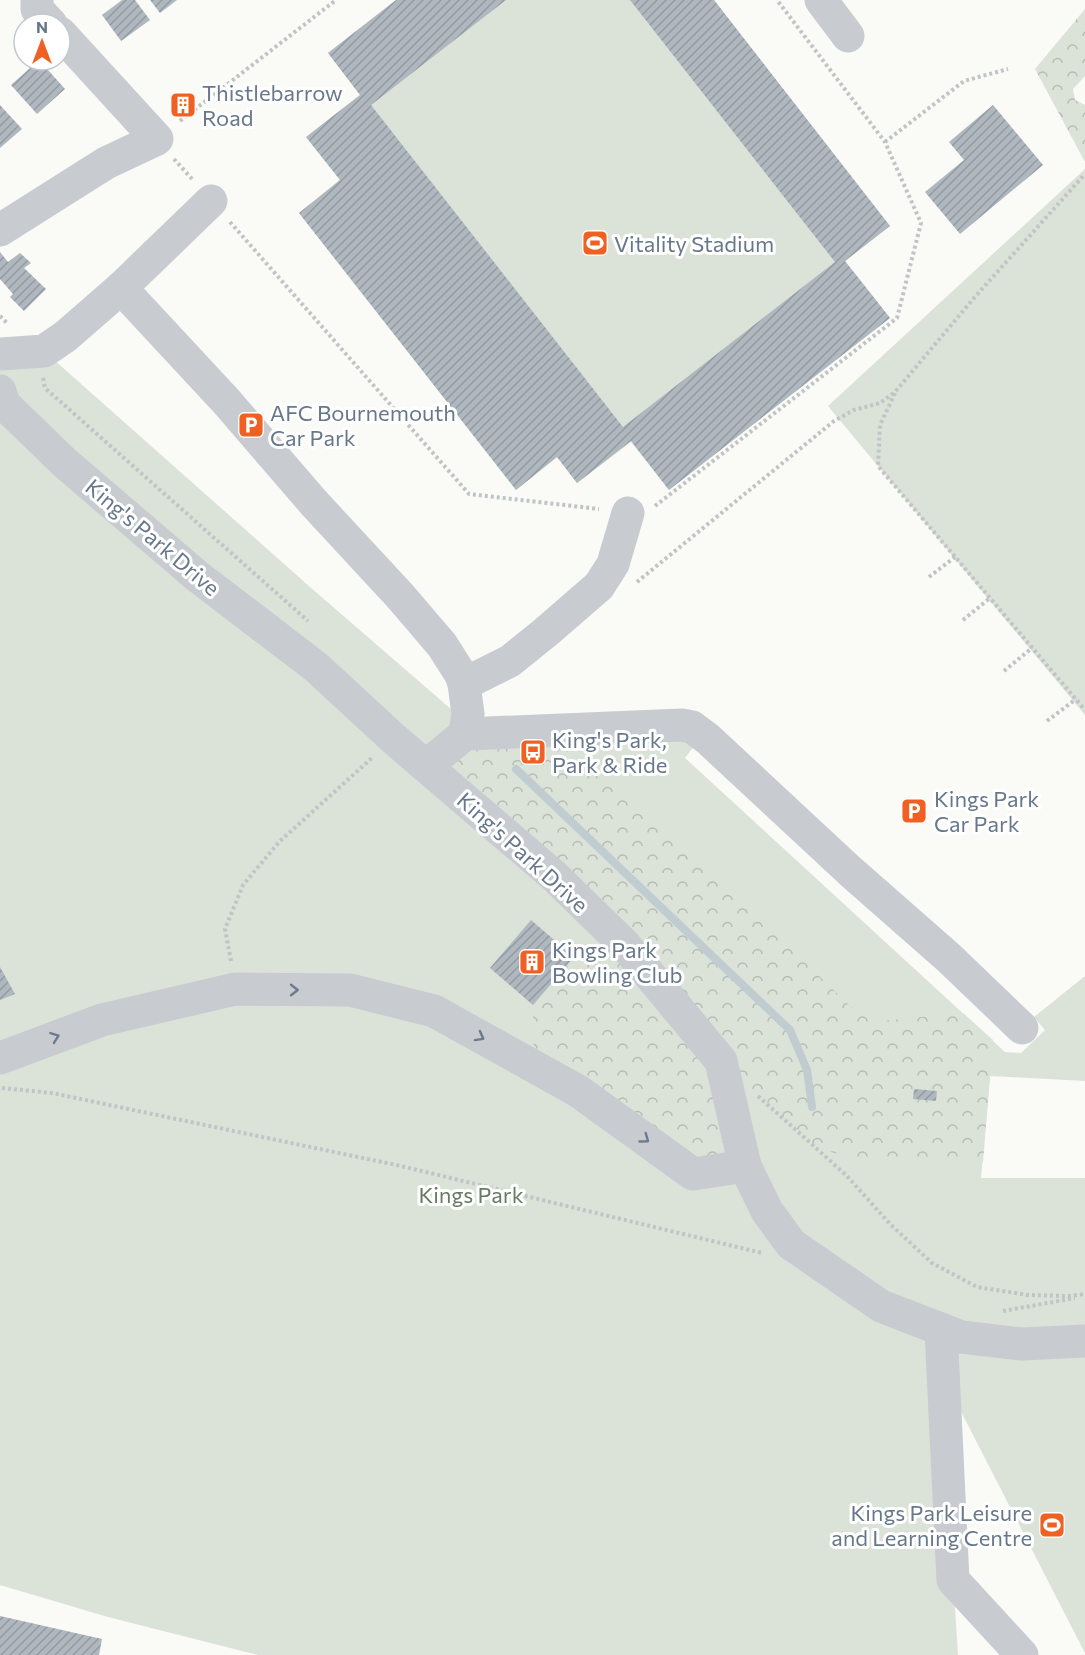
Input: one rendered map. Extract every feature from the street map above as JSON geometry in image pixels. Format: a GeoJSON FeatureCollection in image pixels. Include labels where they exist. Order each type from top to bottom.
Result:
{"type":"FeatureCollection","features":[{"type":"Feature","properties":{"kind":"street"},"geometry":{"type":"LineString","coordinates":[[821,0],[848,36]]}},
{"type":"Feature","properties":{"kind":"street"},"geometry":{"type":"LineString","coordinates":[[0,230],[106,163],[157,139],[72,46]]}},
{"type":"Feature","properties":{"kind":"street"},"geometry":{"type":"LineString","coordinates":[[0,354],[44,351],[66,336],[122,288],[212,201]]}},
{"type":"Feature","properties":{"kind":"street"},"geometry":{"type":"LineString","coordinates":[[122,288],[226,401],[314,504],[401,597],[442,645],[461,675],[464,684],[468,714],[465,734]]}},
{"type":"Feature","properties":{"kind":"street","name":"King's Park Drive"},"geometry":{"type":"LineString","coordinates":[[0,391],[4,404],[65,463],[197,576],[316,667],[394,739],[553,875],[624,944],[721,1062],[745,1166],[767,1211],[791,1244],[880,1306],[961,1337],[1022,1344],[1085,1341]]}},
{"type":"Feature","properties":{"kind":"street"},"geometry":{"type":"LineString","coordinates":[[464,684],[510,660],[599,586],[613,564],[628,513]]}},
{"type":"Feature","properties":{"kind":"street"},"geometry":{"type":"LineString","coordinates":[[426,766],[465,734],[682,725],[692,727],[708,739],[1022,1028]]}},
{"type":"Feature","properties":{"kind":"street"},"geometry":{"type":"LineString","coordinates":[[0,1058],[102,1020],[236,989],[350,990],[434,1011],[578,1091],[693,1174],[745,1166]]}},
{"type":"Feature","properties":{"kind":"street"},"geometry":{"type":"LineString","coordinates":[[940,1329],[953,1580],[1022,1655]]}},
{"type":"Feature","properties":{"kind":"path"},"geometry":{"type":"LineString","coordinates":[[336,0],[157,139],[469,494],[643,514],[897,318],[921,223],[885,142],[777,0]]}},
{"type":"Feature","properties":{"kind":"path"},"geometry":{"type":"LineString","coordinates":[[885,142],[964,81],[1008,69]]}},
{"type":"Feature","properties":{"kind":"path"},"geometry":{"type":"LineString","coordinates":[[628,589],[834,421],[854,410],[880,403],[895,392],[974,298],[1085,174]]}},
{"type":"Feature","properties":{"kind":"path"},"geometry":{"type":"LineString","coordinates":[[0,316],[37,351],[45,388],[308,622]]}},
{"type":"Feature","properties":{"kind":"path"},"geometry":{"type":"LineString","coordinates":[[895,392],[880,424],[878,466],[1085,710]]}},
{"type":"Feature","properties":{"kind":"path"},"geometry":{"type":"LineString","coordinates":[[929,577],[955,557]]}},
{"type":"Feature","properties":{"kind":"path"},"geometry":{"type":"LineString","coordinates":[[963,620],[990,598]]}},
{"type":"Feature","properties":{"kind":"path"},"geometry":{"type":"LineString","coordinates":[[1004,671],[1032,648]]}},
{"type":"Feature","properties":{"kind":"path"},"geometry":{"type":"LineString","coordinates":[[1047,721],[1076,699]]}},
{"type":"Feature","properties":{"kind":"path"},"geometry":{"type":"LineString","coordinates":[[236,989],[225,929],[243,885],[279,842],[394,739]]}},
{"type":"Feature","properties":{"kind":"path"},"geometry":{"type":"LineString","coordinates":[[0,1088],[52,1093],[401,1166],[764,1254]]}},
{"type":"Feature","properties":{"kind":"path"},"geometry":{"type":"LineString","coordinates":[[755,1093],[846,1175],[890,1224],[932,1263],[977,1287],[1028,1295],[1085,1295]]}},
{"type":"Feature","properties":{"kind":"path"},"geometry":{"type":"LineString","coordinates":[[1000,1311],[1085,1295]]}},
{"type":"Feature","properties":{"kind":"green space","name":"Vitality Stadium"},"geometry":{"type":"Polygon","coordinates":[[[396,0],[714,0],[890,226],[845,261],[890,318],[669,490],[631,442],[577,483],[557,457],[516,490],[299,213],[340,180],[306,137],[360,95],[328,53],[396,0]]]}},
{"type":"Feature","properties":{"kind":"green space"},"geometry":{"type":"Polygon","coordinates":[[[1085,9],[1085,76],[1073,89],[1075,100],[1085,105],[1085,162],[1035,69],[1085,9]]]}},
{"type":"Feature","properties":{"kind":"green space"},"geometry":{"type":"Polygon","coordinates":[[[1085,169],[1085,715],[828,406],[1085,169]]]}},
{"type":"Feature","properties":{"kind":"green space","name":"Kings Park"},"geometry":{"type":"Polygon","coordinates":[[[0,344],[44,351],[459,716],[682,725],[694,746],[685,758],[1005,1052],[1021,1053],[1045,1030],[1034,1017],[1085,976],[1085,1081],[990,1076],[981,1178],[1085,1178],[1085,1653],[934,1359],[946,1469],[958,1655],[258,1655],[108,1617],[0,1585],[0,344]]]}},
{"type":"Feature","properties":{"kind":"green space"},"geometry":{"type":"Polygon","coordinates":[[[556,731],[704,864],[852,1008],[880,1021],[963,1013],[993,1040],[983,1162],[861,1160],[816,1148],[722,1062],[745,1166],[693,1174],[534,1067],[533,1005],[574,957],[605,926],[426,766],[465,734],[556,731]]]}},
{"type":"Feature","properties":{"kind":"building"},"geometry":{"type":"Polygon","coordinates":[[[122,0],[135,0],[150,20],[121,41],[102,15],[122,0]]]}},
{"type":"Feature","properties":{"kind":"building"},"geometry":{"type":"Polygon","coordinates":[[[150,0],[177,0],[160,13],[150,0]]]}},
{"type":"Feature","properties":{"kind":"building"},"geometry":{"type":"Polygon","coordinates":[[[396,0],[506,0],[371,105],[623,427],[835,262],[630,0],[714,0],[890,226],[845,261],[890,318],[669,490],[631,441],[577,483],[557,457],[516,490],[299,213],[340,180],[306,137],[360,95],[328,53],[396,0]]]}},
{"type":"Feature","properties":{"kind":"building"},"geometry":{"type":"Polygon","coordinates":[[[26,72],[50,72],[65,89],[37,114],[11,85],[26,72]]]}},
{"type":"Feature","properties":{"kind":"building","name":"Thistlebarrow Road"},"geometry":{"type":"Polygon","coordinates":[[[187,93],[195,103],[178,118],[170,108],[187,93]]]}},
{"type":"Feature","properties":{"kind":"building"},"geometry":{"type":"Polygon","coordinates":[[[0,105],[22,129],[0,148],[0,105]]]}},
{"type":"Feature","properties":{"kind":"building"},"geometry":{"type":"Polygon","coordinates":[[[993,105],[1043,165],[960,234],[925,192],[964,160],[949,142],[993,105]]]}},
{"type":"Feature","properties":{"kind":"building"},"geometry":{"type":"Polygon","coordinates":[[[0,252],[8,262],[20,253],[31,263],[24,268],[46,289],[24,311],[10,297],[13,294],[0,279],[0,252]]]}},
{"type":"Feature","properties":{"kind":"building","name":"Kings Park Bowling Club"},"geometry":{"type":"Polygon","coordinates":[[[531,920],[574,957],[533,1005],[490,968],[531,920]]]}},
{"type":"Feature","properties":{"kind":"building"},"geometry":{"type":"Polygon","coordinates":[[[0,967],[15,994],[0,1000],[0,967]]]}},
{"type":"Feature","properties":{"kind":"building"},"geometry":{"type":"Polygon","coordinates":[[[914,1089],[937,1091],[936,1101],[913,1099],[914,1089]]]}},
{"type":"Feature","properties":{"kind":"building"},"geometry":{"type":"Polygon","coordinates":[[[0,1616],[102,1639],[99,1655],[0,1655],[0,1616]]]}},
{"type":"Feature","properties":{"kind":"waterway"},"geometry":{"type":"LineString","coordinates":[[516,769],[790,1030],[807,1070],[812,1107]]}},
{"type":"Feature","properties":{"kind":"place","name":"Thistlebarrow Road"},"geometry":{"type":"Point","coordinates":[183,105]}},
{"type":"Feature","properties":{"kind":"place","name":"Vitality Stadium"},"geometry":{"type":"Point","coordinates":[595,243]}},
{"type":"Feature","properties":{"kind":"place","name":"AFC Bournemouth Car Park"},"geometry":{"type":"Point","coordinates":[251,425]}},
{"type":"Feature","properties":{"kind":"place","name":"King's Park, Park & Ride"},"geometry":{"type":"Point","coordinates":[533,752]}},
{"type":"Feature","properties":{"kind":"place","name":"Kings Park Car Park"},"geometry":{"type":"Point","coordinates":[914,811]}},
{"type":"Feature","properties":{"kind":"place","name":"Kings Park Bowling Club"},"geometry":{"type":"Point","coordinates":[532,962]}},
{"type":"Feature","properties":{"kind":"place","name":"Kings Park Leisure and Learning Centre"},"geometry":{"type":"Point","coordinates":[1052,1525]}}]}
